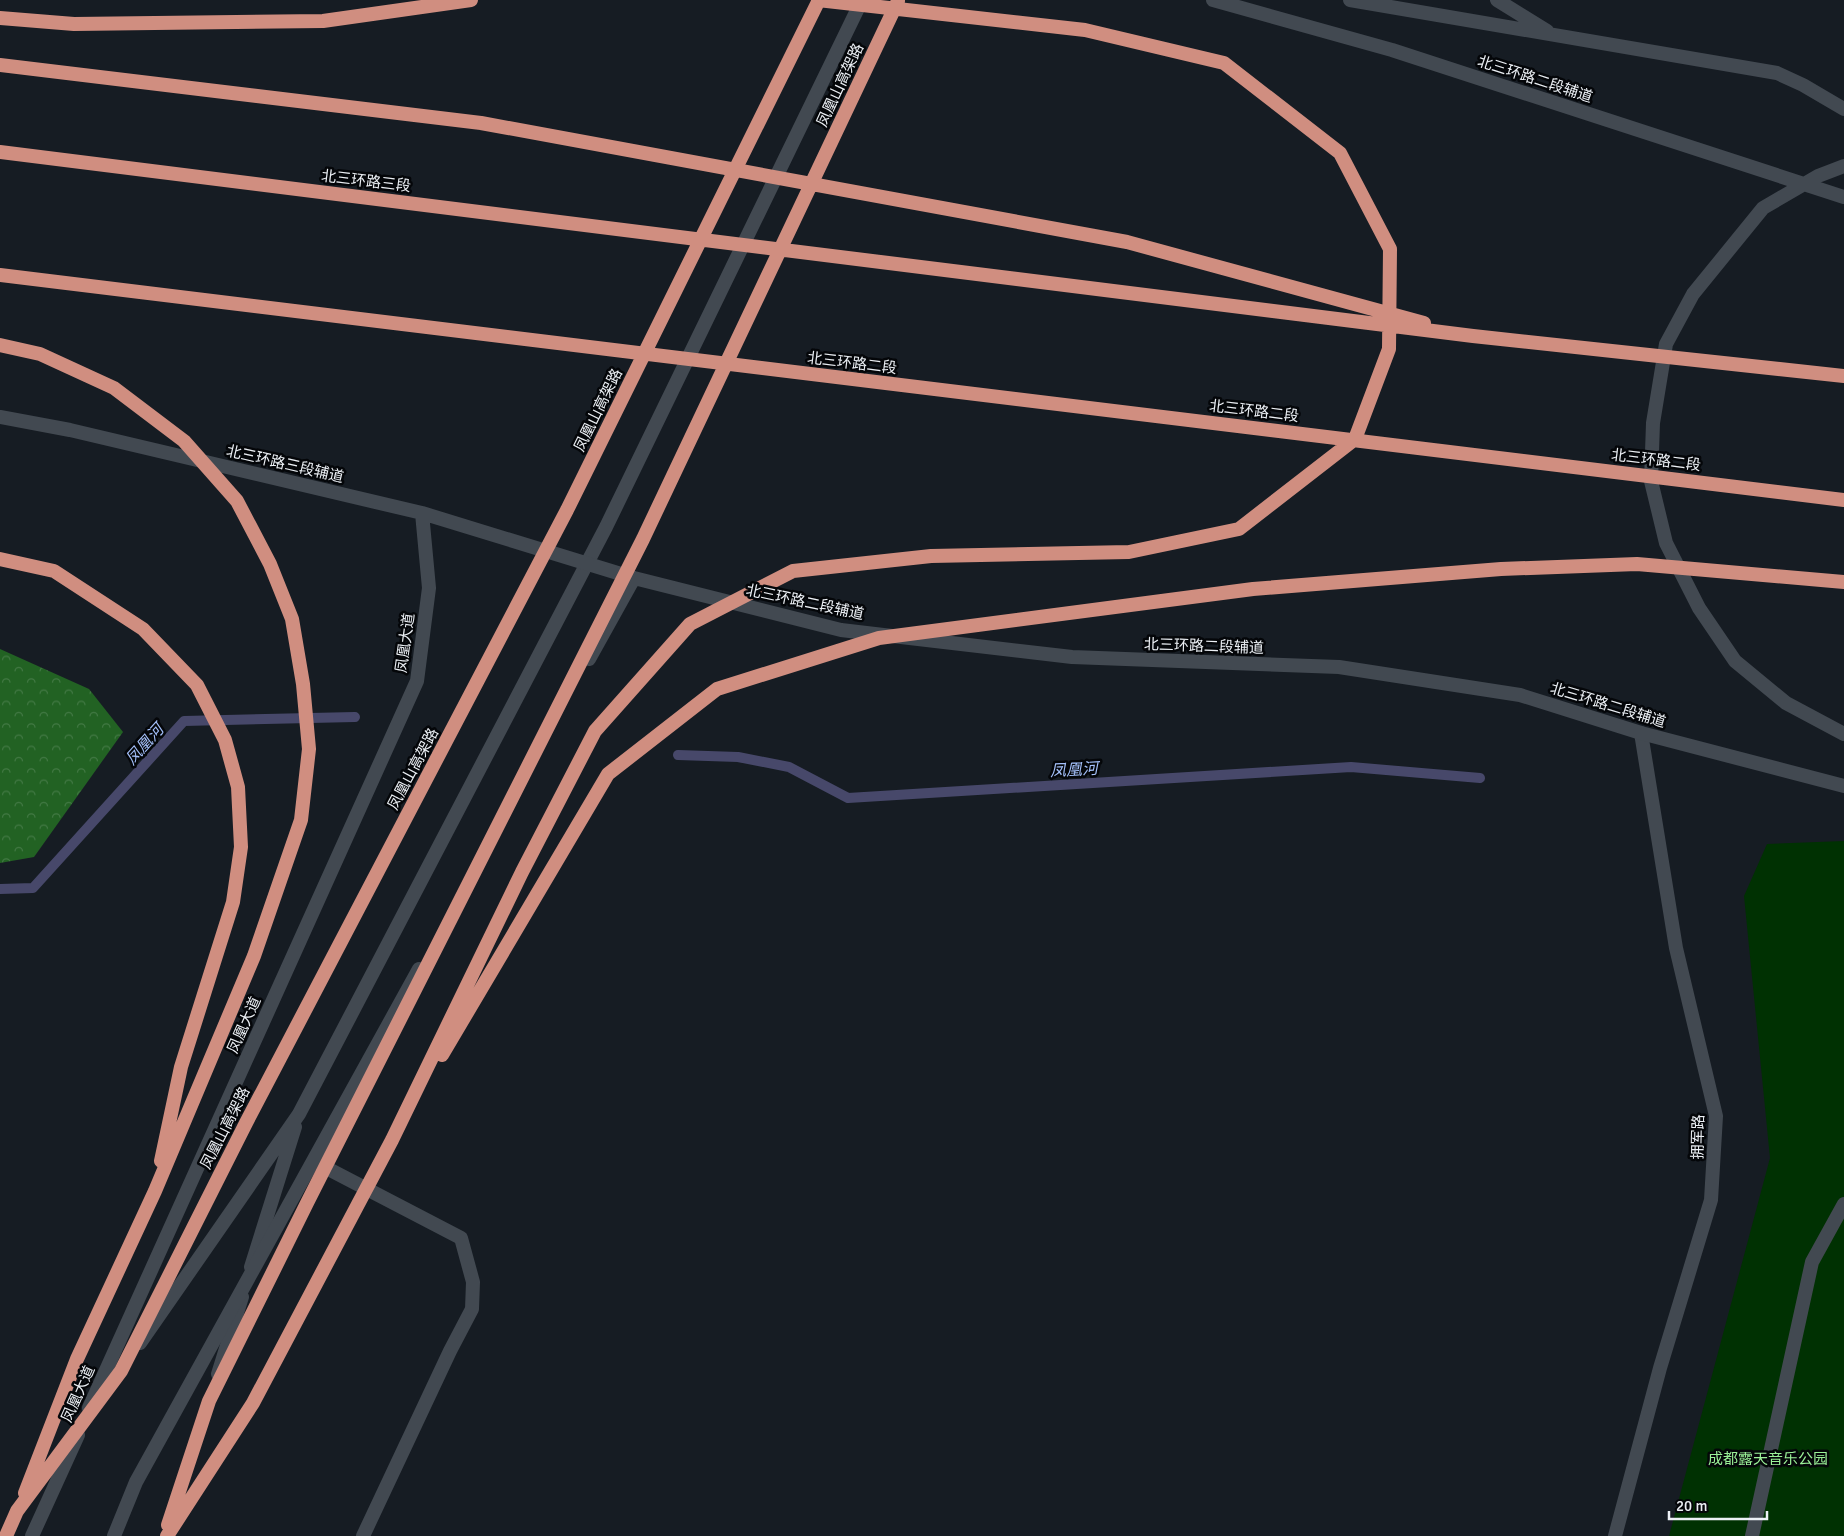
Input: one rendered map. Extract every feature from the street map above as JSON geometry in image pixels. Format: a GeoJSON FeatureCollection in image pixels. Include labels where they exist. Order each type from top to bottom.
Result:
{"type":"FeatureCollection","features":[{"type":"Feature","properties":{"kind":"highway"},"geometry":{"type":"LineString","coordinates":[[0,18],[74,24],[323,21],[471,0]]}},
{"type":"Feature","properties":{"kind":"highway"},"geometry":{"type":"LineString","coordinates":[[166,1536],[253,1403],[392,1140],[522,872],[595,731],[690,624],[793,571],[931,556],[1129,552],[1239,528],[1355,439],[1389,349],[1390,249],[1340,153],[1224,63],[1085,30],[818,0]]}},
{"type":"Feature","properties":{"kind":"highway","name":"凤凰山高架路"},"geometry":{"type":"LineString","coordinates":[[6,1536],[18,1511],[121,1371],[246,1123],[567,510],[818,0]]}},
{"type":"Feature","properties":{"kind":"highway","name":"凤凰山高架路"},"geometry":{"type":"LineString","coordinates":[[166,1536],[210,1401],[307,1203],[643,539],[898,0]]}},
{"type":"Feature","properties":{"kind":"highway"},"geometry":{"type":"LineString","coordinates":[[0,65],[481,123],[1127,242],[1473,336],[1844,376]]}},
{"type":"Feature","properties":{"kind":"highway","name":"北三环路三段"},"geometry":{"type":"LineString","coordinates":[[0,152],[1473,336]]}},
{"type":"Feature","properties":{"kind":"highway","name":"北三环路二段"},"geometry":{"type":"LineString","coordinates":[[0,276],[1844,500]]}},
{"type":"Feature","properties":{"kind":"highway"},"geometry":{"type":"LineString","coordinates":[[0,345],[40,354],[114,388],[184,440],[236,501],[270,564],[292,619],[303,684],[309,749],[301,820],[254,956],[155,1191],[77,1359],[18,1511]]}},
{"type":"Feature","properties":{"kind":"highway"},"geometry":{"type":"LineString","coordinates":[[0,559],[54,571],[143,629],[197,685],[225,740],[238,787],[241,847],[232,902],[181,1067],[155,1191]]}},
{"type":"Feature","properties":{"kind":"highway"},"geometry":{"type":"LineString","coordinates":[[392,1140],[608,774],[716,689],[879,638],[1253,589],[1501,569],[1637,564],[1844,582]]}},
{"type":"Feature","properties":{"kind":"main road"},"geometry":{"type":"LineString","coordinates":[[121,1371],[298,1114],[606,527],[862,0]]}},
{"type":"Feature","properties":{"kind":"main road","name":"北三环路二段辅道"},"geometry":{"type":"LineString","coordinates":[[1214,0],[1392,50],[1844,197]]}},
{"type":"Feature","properties":{"kind":"main road"},"geometry":{"type":"LineString","coordinates":[[1350,0],[1777,73],[1803,85],[1844,109]]}},
{"type":"Feature","properties":{"kind":"main road"},"geometry":{"type":"LineString","coordinates":[[1497,0],[1551,34]]}},
{"type":"Feature","properties":{"kind":"main road"},"geometry":{"type":"LineString","coordinates":[[1844,166],[1818,176],[1763,208],[1693,294],[1666,344],[1653,424],[1651,481],[1666,543],[1699,608],[1735,661],[1786,703],[1844,734]]}},
{"type":"Feature","properties":{"kind":"main road","name":"北三环路三段辅道"},"geometry":{"type":"LineString","coordinates":[[0,417],[70,430],[422,513],[560,556]]}},
{"type":"Feature","properties":{"kind":"main road","name":"凤凰大道"},"geometry":{"type":"LineString","coordinates":[[32,1536],[416,681],[429,588],[422,513]]}},
{"type":"Feature","properties":{"kind":"main road","name":"北三环路二段辅道"},"geometry":{"type":"LineString","coordinates":[[560,556],[634,578],[841,630],[1072,657],[1339,668],[1520,694],[1641,733],[1844,786]]}},
{"type":"Feature","properties":{"kind":"main road"},"geometry":{"type":"LineString","coordinates":[[114,1536],[136,1482],[634,578]]}},
{"type":"Feature","properties":{"kind":"main road","name":"拥军路"},"geometry":{"type":"LineString","coordinates":[[1615,1536],[1660,1368],[1711,1200],[1716,1116],[1676,948],[1641,733]]}},
{"type":"Feature","properties":{"kind":"main road"},"geometry":{"type":"LineString","coordinates":[[210,1401],[298,1114]]}},
{"type":"Feature","properties":{"kind":"main road"},"geometry":{"type":"LineString","coordinates":[[313,1160],[461,1238],[473,1282],[472,1310],[450,1351],[363,1536]]}},
{"type":"Feature","properties":{"kind":"main road"},"geometry":{"type":"LineString","coordinates":[[1752,1536],[1812,1262],[1844,1204]]}},
{"type":"Feature","properties":{"kind":"green space"},"geometry":{"type":"Polygon","coordinates":[[[0,649],[89,689],[123,732],[34,857],[0,863],[0,649]]]}},
{"type":"Feature","properties":{"kind":"green space","name":"成都露天音乐公园"},"geometry":{"type":"Polygon","coordinates":[[[1844,841],[1844,1536],[1669,1536],[1770,1158],[1744,896],[1767,844],[1844,841]]]}},
{"type":"Feature","properties":{"kind":"waterway","name":"凤凰河"},"geometry":{"type":"LineString","coordinates":[[0,889],[33,888],[184,721],[355,717]]}},
{"type":"Feature","properties":{"kind":"waterway","name":"凤凰河"},"geometry":{"type":"LineString","coordinates":[[678,755],[738,757],[789,767],[848,798],[1351,767],[1480,778]]}}]}
